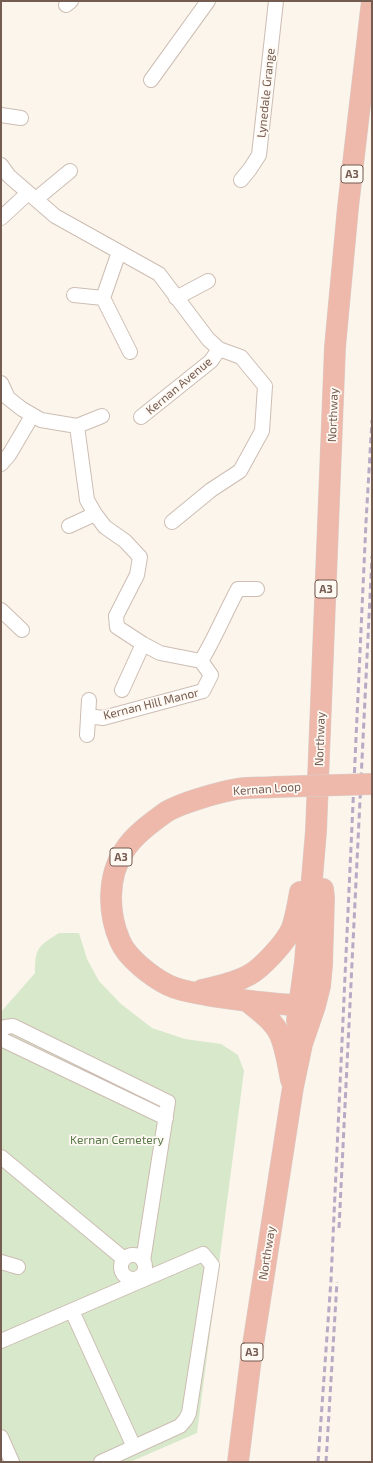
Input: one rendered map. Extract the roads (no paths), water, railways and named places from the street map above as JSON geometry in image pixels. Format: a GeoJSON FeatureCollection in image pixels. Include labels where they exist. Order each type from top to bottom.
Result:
{"type":"FeatureCollection","features":[{"type":"Feature","properties":{"kind":"highway","name":"Northway"},"geometry":{"type":"LineString","coordinates":[[308,1006],[335,347],[348,207],[372,1]]}},
{"type":"Feature","properties":{"kind":"highway","name":"Kernan Loop"},"geometry":{"type":"LineString","coordinates":[[190,992],[170,986],[153,976],[135,961],[120,942],[114,920],[111,894],[114,873],[124,851],[140,832],[167,812],[199,798],[238,789],[372,784]]}},
{"type":"Feature","properties":{"kind":"highway","name":"Northway"},"geometry":{"type":"LineString","coordinates":[[238,1462],[251,1358],[293,1087],[302,1044],[298,1020],[308,1006],[311,952],[321,870],[316,831]]}},
{"type":"Feature","properties":{"kind":"highway","name":"A3"},"geometry":{"type":"LineString","coordinates":[[190,992],[229,984],[250,975],[282,944],[292,928],[316,831]]}},
{"type":"Feature","properties":{"kind":"highway","name":"A3"},"geometry":{"type":"LineString","coordinates":[[190,992],[247,1001],[308,1006]]}},
{"type":"Feature","properties":{"kind":"highway"},"geometry":{"type":"LineString","coordinates":[[247,1001],[271,1022],[280,1033],[293,1087]]}},
{"type":"Feature","properties":{"kind":"street"},"geometry":{"type":"LineString","coordinates":[[151,80],[208,1]]}},
{"type":"Feature","properties":{"kind":"street","name":"Lynedale Grange"},"geometry":{"type":"LineString","coordinates":[[241,180],[259,155],[276,1]]}},
{"type":"Feature","properties":{"kind":"street"},"geometry":{"type":"LineString","coordinates":[[1,114],[21,118]]}},
{"type":"Feature","properties":{"kind":"street","name":"Kernan Avenue"},"geometry":{"type":"LineString","coordinates":[[1,165],[9,176],[55,216],[159,274],[208,339],[219,349],[211,361],[141,417]]}},
{"type":"Feature","properties":{"kind":"street"},"geometry":{"type":"LineString","coordinates":[[1,218],[70,171]]}},
{"type":"Feature","properties":{"kind":"street"},"geometry":{"type":"LineString","coordinates":[[119,252],[103,298],[130,352]]}},
{"type":"Feature","properties":{"kind":"street"},"geometry":{"type":"LineString","coordinates":[[176,298],[208,281]]}},
{"type":"Feature","properties":{"kind":"street"},"geometry":{"type":"LineString","coordinates":[[74,295],[103,298]]}},
{"type":"Feature","properties":{"kind":"street"},"geometry":{"type":"LineString","coordinates":[[172,522],[210,490],[240,471],[262,431],[265,386],[241,357],[219,349]]}},
{"type":"Feature","properties":{"kind":"street"},"geometry":{"type":"LineString","coordinates":[[1,383],[8,398],[32,416],[41,420],[77,426],[102,416]]}},
{"type":"Feature","properties":{"kind":"street"},"geometry":{"type":"LineString","coordinates":[[1,464],[9,455],[32,416]]}},
{"type":"Feature","properties":{"kind":"street"},"geometry":{"type":"LineString","coordinates":[[77,426],[87,500],[105,527],[126,541],[140,557],[137,575],[116,616],[117,627],[160,653],[201,661],[212,644],[228,606],[238,589],[257,589]]}},
{"type":"Feature","properties":{"kind":"street"},"geometry":{"type":"LineString","coordinates":[[67,528],[95,514]]}},
{"type":"Feature","properties":{"kind":"street"},"geometry":{"type":"LineString","coordinates":[[1,610],[22,630]]}},
{"type":"Feature","properties":{"kind":"street","name":"Kernan Hill Manor"},"geometry":{"type":"LineString","coordinates":[[122,690],[143,644]]}},
{"type":"Feature","properties":{"kind":"street","name":"Kernan Hill Manor"},"geometry":{"type":"LineString","coordinates":[[88,716],[103,718],[203,691],[210,675],[201,661]]}},
{"type":"Feature","properties":{"kind":"street","name":"Kernan Hill Manor"},"geometry":{"type":"LineString","coordinates":[[87,735],[89,700]]}},
{"type":"Feature","properties":{"kind":"street"},"geometry":{"type":"LineString","coordinates":[[1,1032],[5,1027],[13,1026],[168,1102],[143,1261],[145,1267],[140,1280]]}},
{"type":"Feature","properties":{"kind":"street"},"geometry":{"type":"LineString","coordinates":[[1,1039],[166,1118]]}},
{"type":"Feature","properties":{"kind":"street"},"geometry":{"type":"LineString","coordinates":[[1,1157],[124,1259]]}},
{"type":"Feature","properties":{"kind":"street"},"geometry":{"type":"LineString","coordinates":[[1,1341],[203,1254],[212,1265],[189,1412],[186,1419],[180,1426],[101,1462]]}},
{"type":"Feature","properties":{"kind":"street"},"geometry":{"type":"LineString","coordinates":[[140,1280],[125,1276],[121,1269],[121,1265],[124,1259],[128,1256],[136,1255],[143,1261]]}},
{"type":"Feature","properties":{"kind":"street"},"geometry":{"type":"LineString","coordinates":[[1,1262],[18,1267]]}},
{"type":"Feature","properties":{"kind":"street"},"geometry":{"type":"LineString","coordinates":[[72,1311],[134,1447]]}},
{"type":"Feature","properties":{"kind":"street"},"geometry":{"type":"LineString","coordinates":[[1,1437],[12,1462]]}},
{"type":"Feature","properties":{"kind":"railway"},"geometry":{"type":"LineString","coordinates":[[318,1462],[331,1280],[372,420]]}},
{"type":"Feature","properties":{"kind":"railway"},"geometry":{"type":"LineString","coordinates":[[339,1228],[372,556]]}},
{"type":"Feature","properties":{"kind":"railway"},"geometry":{"type":"LineString","coordinates":[[326,1462],[337,1282]]}},
{"type":"Feature","properties":{"kind":"park label","name":"Kernan Cemetery"},"geometry":{"type":"Point","coordinates":[117,1140]}}]}
